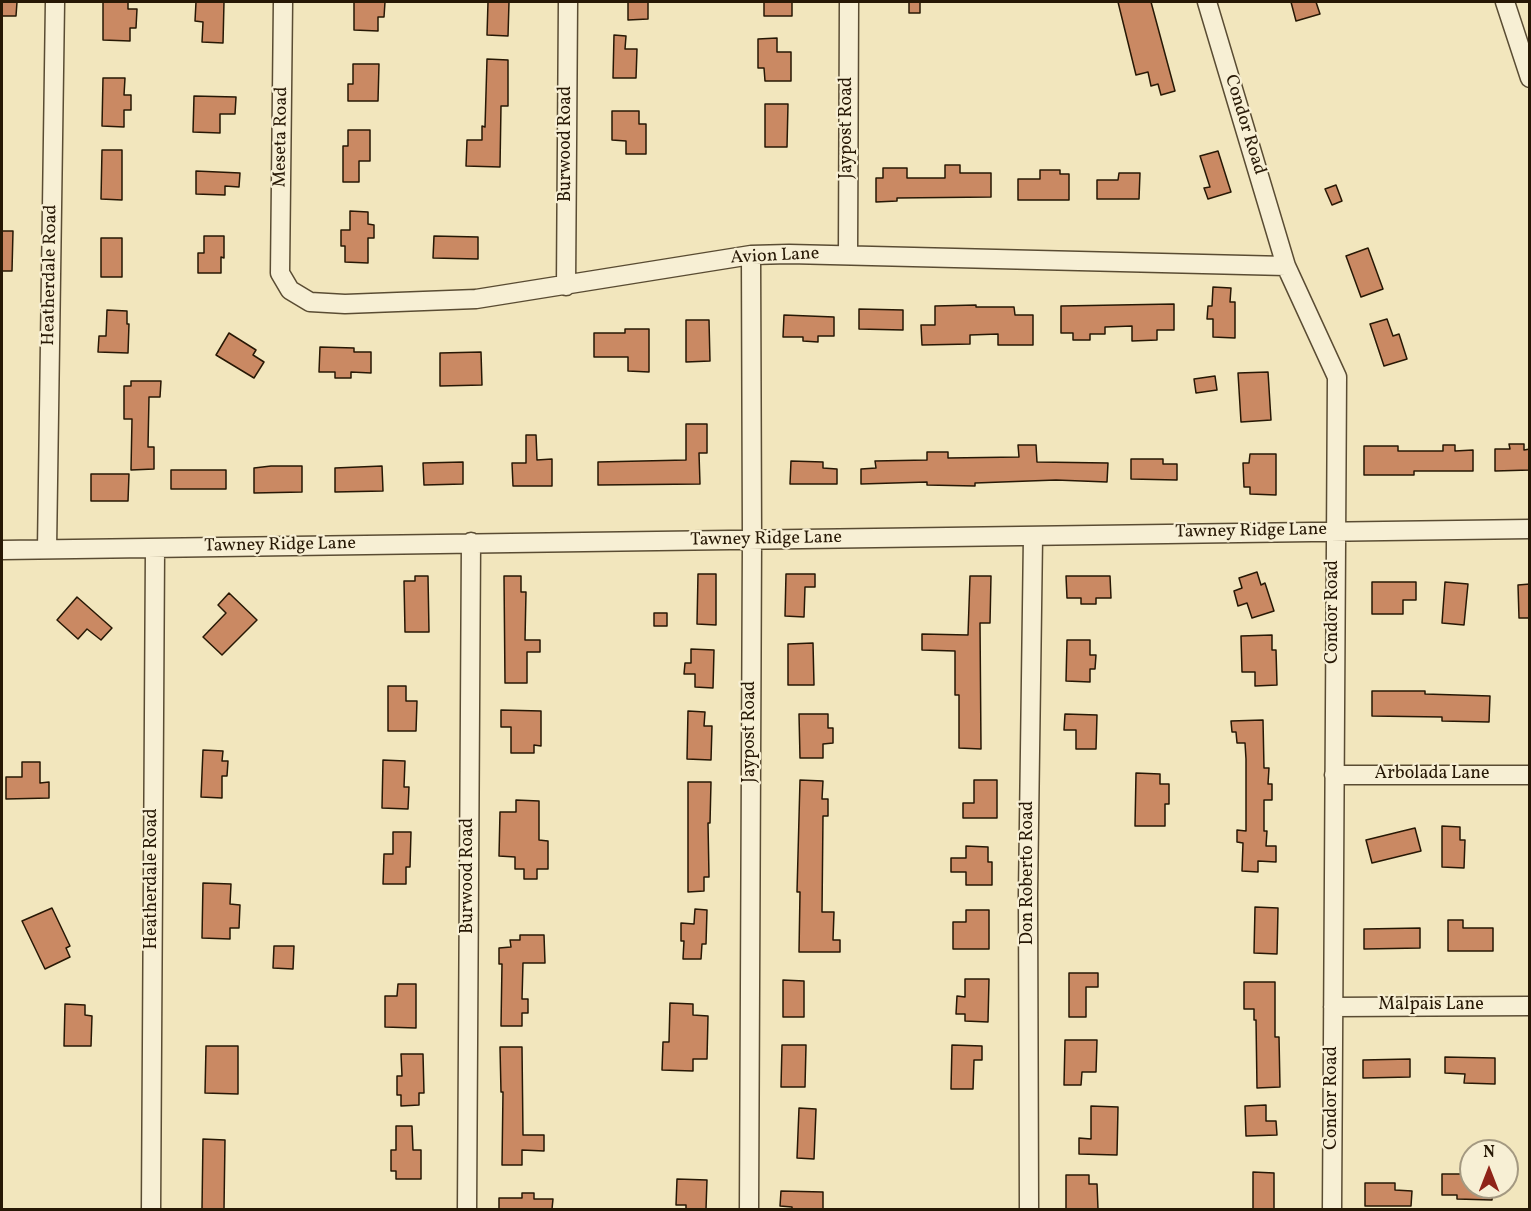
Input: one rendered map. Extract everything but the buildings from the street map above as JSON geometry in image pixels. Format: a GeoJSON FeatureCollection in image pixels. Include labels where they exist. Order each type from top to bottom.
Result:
{"type":"FeatureCollection","features":[{"type":"Feature","properties":{"kind":"street","name":"Heatherdale Road"},"geometry":{"type":"LineString","coordinates":[[47,549],[55,2]]}},
{"type":"Feature","properties":{"kind":"street","name":"Meseta Road"},"geometry":{"type":"LineString","coordinates":[[280,273],[283,2]]}},
{"type":"Feature","properties":{"kind":"street","name":"Burwood Road"},"geometry":{"type":"LineString","coordinates":[[566,286],[568,2]]}},
{"type":"Feature","properties":{"kind":"street","name":"Jaypost Road"},"geometry":{"type":"LineString","coordinates":[[848,254],[849,2]]}},
{"type":"Feature","properties":{"kind":"street","name":"Condor Road"},"geometry":{"type":"LineString","coordinates":[[1207,2],[1286,266],[1336,377],[1332,1209]]}},
{"type":"Feature","properties":{"kind":"street"},"geometry":{"type":"LineString","coordinates":[[1505,2],[1530,78]]}},
{"type":"Feature","properties":{"kind":"street","name":"Avion Lane"},"geometry":{"type":"LineString","coordinates":[[280,273],[290,290],[310,302],[345,304],[476,299],[751,255],[848,254],[1286,266]]}},
{"type":"Feature","properties":{"kind":"street","name":"Jaypost Road"},"geometry":{"type":"LineString","coordinates":[[748,1209],[752,540],[751,255]]}},
{"type":"Feature","properties":{"kind":"street","name":"Tawney Ridge Lane"},"geometry":{"type":"LineString","coordinates":[[2,550],[1530,529]]}},
{"type":"Feature","properties":{"kind":"street","name":"Don Roberto Road"},"geometry":{"type":"LineString","coordinates":[[1029,1209],[1028,894],[1033,537]]}},
{"type":"Feature","properties":{"kind":"street","name":"Burwood Road"},"geometry":{"type":"LineString","coordinates":[[467,1209],[471,542]]}},
{"type":"Feature","properties":{"kind":"street","name":"Heatherdale Road"},"geometry":{"type":"LineString","coordinates":[[151,1209],[155,549]]}},
{"type":"Feature","properties":{"kind":"street","name":"Arbolada Lane"},"geometry":{"type":"LineString","coordinates":[[1334,775],[1530,775]]}},
{"type":"Feature","properties":{"kind":"street","name":"Malpais Lane"},"geometry":{"type":"LineString","coordinates":[[1333,1007],[1530,1006]]}}]}
